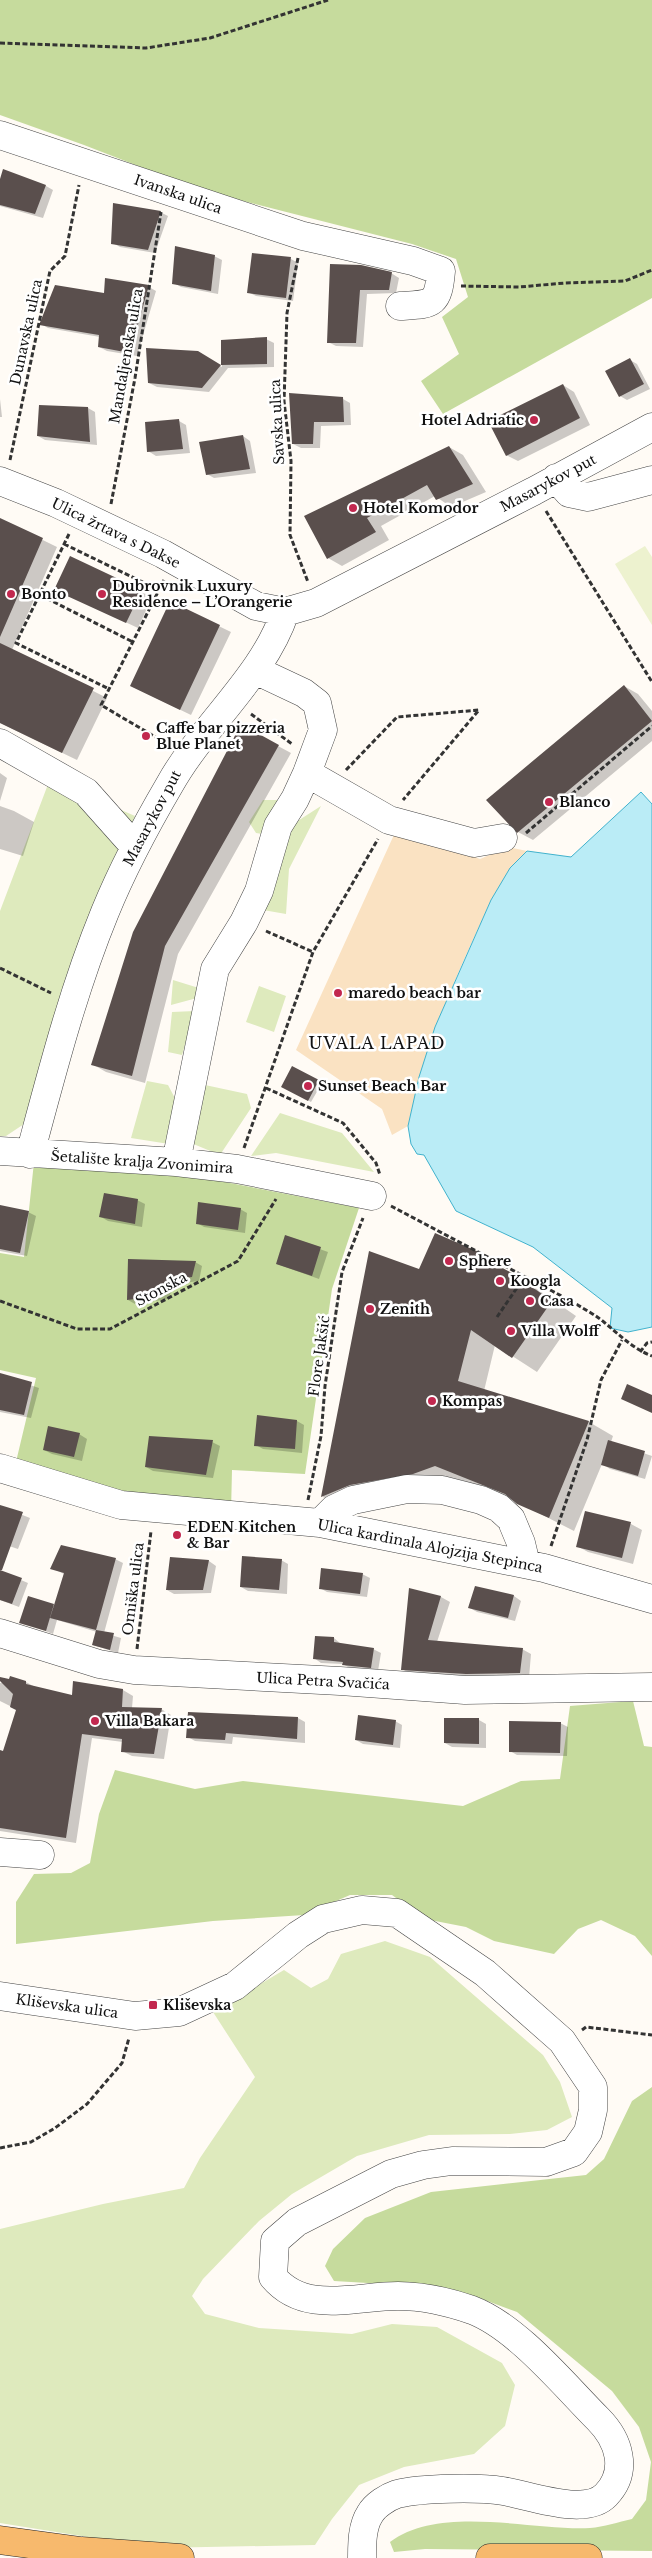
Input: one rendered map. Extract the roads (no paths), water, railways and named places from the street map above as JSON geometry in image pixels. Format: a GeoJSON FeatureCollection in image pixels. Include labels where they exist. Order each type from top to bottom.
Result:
{"type":"FeatureCollection","features":[{"type":"Feature","properties":{"kind":"main road"},"geometry":{"type":"LineString","coordinates":[[0,2540],[81,2551],[180,2558]]}},
{"type":"Feature","properties":{"kind":"main road"},"geometry":{"type":"LineString","coordinates":[[490,2558],[588,2558]]}},
{"type":"Feature","properties":{"kind":"street","name":"Ivanska ulica"},"geometry":{"type":"LineString","coordinates":[[0,134],[303,236],[431,266],[441,271],[436,298],[430,304],[400,306]]}},
{"type":"Feature","properties":{"kind":"street","name":"Masarykov put"},"geometry":{"type":"LineString","coordinates":[[30,1154],[72,1003],[106,910],[135,847],[187,755],[255,670],[278,632],[285,612],[316,604],[652,427]]}},
{"type":"Feature","properties":{"kind":"street"},"geometry":{"type":"LineString","coordinates":[[545,485],[588,496],[652,480]]}},
{"type":"Feature","properties":{"kind":"street","name":"Ulica žrtava s Dakse"},"geometry":{"type":"LineString","coordinates":[[3,482],[107,527],[174,560],[256,606],[285,612]]}},
{"type":"Feature","properties":{"kind":"street"},"geometry":{"type":"LineString","coordinates":[[176,1162],[215,969],[244,922],[259,891],[278,826],[295,799],[323,730],[317,703],[304,693],[255,670]]}},
{"type":"Feature","properties":{"kind":"street"},"geometry":{"type":"LineString","coordinates":[[0,744],[86,792],[135,847]]}},
{"type":"Feature","properties":{"kind":"street"},"geometry":{"type":"LineString","coordinates":[[307,773],[389,820],[474,843],[504,838]]}},
{"type":"Feature","properties":{"kind":"street","name":"Šetalište kralja Zvonimira"},"geometry":{"type":"LineString","coordinates":[[0,1151],[176,1162],[237,1169],[290,1178],[372,1196]]}},
{"type":"Feature","properties":{"kind":"street","name":"Ulica kardinala Alojzija Stepinca"},"geometry":{"type":"LineString","coordinates":[[0,1468],[121,1505],[153,1510],[312,1523],[535,1566],[652,1599]]}},
{"type":"Feature","properties":{"kind":"street"},"geometry":{"type":"LineString","coordinates":[[312,1523],[353,1500],[408,1489],[442,1490],[481,1500],[498,1508],[511,1519],[535,1566]]}},
{"type":"Feature","properties":{"kind":"street","name":"Ulica Petra Svačića"},"geometry":{"type":"LineString","coordinates":[[0,1633],[99,1664],[134,1670],[465,1690],[652,1687]]}},
{"type":"Feature","properties":{"kind":"street"},"geometry":{"type":"LineString","coordinates":[[0,1852],[40,1855]]}},
{"type":"Feature","properties":{"kind":"street","name":"Kliševska ulica"},"geometry":{"type":"LineString","coordinates":[[0,1996],[135,2016],[179,2012],[235,1986],[298,1935],[323,1919],[362,1910],[397,1913],[485,1974],[562,2041],[593,2087],[594,2110],[588,2132],[574,2152],[546,2162],[452,2161],[423,2165],[391,2174],[297,2222],[275,2241],[274,2277],[284,2290],[304,2299],[334,2300],[399,2296],[451,2304],[474,2311],[500,2326],[533,2352],[609,2431],[619,2455],[619,2476],[605,2497],[587,2504],[560,2503],[502,2491],[457,2489],[397,2494],[380,2504],[370,2513],[362,2543],[362,2558]]}},
{"type":"Feature","properties":{"kind":"water"},"geometry":{"type":"Polygon","coordinates":[[[641,792],[652,804],[652,1327],[628,1332],[610,1328],[612,1308],[533,1247],[456,1211],[424,1155],[417,1154],[411,1144],[408,1126],[419,1077],[435,1027],[491,900],[510,868],[527,851],[571,857],[641,792]]]}},
{"type":"Feature","properties":{"kind":"place","name":"Hotel Adriatic"},"geometry":{"type":"Point","coordinates":[534,420]}},
{"type":"Feature","properties":{"kind":"place","name":"Hotel Komodor"},"geometry":{"type":"Point","coordinates":[353,508]}},
{"type":"Feature","properties":{"kind":"place","name":"Bonto"},"geometry":{"type":"Point","coordinates":[11,594]}},
{"type":"Feature","properties":{"kind":"place","name":"Dubrovnik Luxury Residence – L’Orangerie"},"geometry":{"type":"Point","coordinates":[102,594]}},
{"type":"Feature","properties":{"kind":"place","name":"Caffe bar pizzeria Blue Planet"},"geometry":{"type":"Point","coordinates":[146,736]}},
{"type":"Feature","properties":{"kind":"place","name":"Blanco"},"geometry":{"type":"Point","coordinates":[549,802]}},
{"type":"Feature","properties":{"kind":"place","name":"maredo beach bar"},"geometry":{"type":"Point","coordinates":[338,993]}},
{"type":"Feature","properties":{"kind":"place","name":"Sunset Beach Bar"},"geometry":{"type":"Point","coordinates":[308,1086]}},
{"type":"Feature","properties":{"kind":"place","name":"Sphere"},"geometry":{"type":"Point","coordinates":[449,1261]}},
{"type":"Feature","properties":{"kind":"place","name":"Koogla"},"geometry":{"type":"Point","coordinates":[500,1281]}},
{"type":"Feature","properties":{"kind":"place","name":"Casa"},"geometry":{"type":"Point","coordinates":[530,1301]}},
{"type":"Feature","properties":{"kind":"place","name":"Zenith"},"geometry":{"type":"Point","coordinates":[370,1309]}},
{"type":"Feature","properties":{"kind":"place","name":"Villa Wolff"},"geometry":{"type":"Point","coordinates":[511,1331]}},
{"type":"Feature","properties":{"kind":"place","name":"Kompas"},"geometry":{"type":"Point","coordinates":[432,1401]}},
{"type":"Feature","properties":{"kind":"place","name":"EDEN Kitchen & Bar"},"geometry":{"type":"Point","coordinates":[177,1535]}},
{"type":"Feature","properties":{"kind":"place","name":"Villa Bakara"},"geometry":{"type":"Point","coordinates":[95,1721]}},
{"type":"Feature","properties":{"kind":"place","name":"Kliševska"},"geometry":{"type":"Point","coordinates":[153,2005]}},
{"type":"Feature","properties":{"kind":"district","name":"UVALA LAPAD"},"geometry":{"type":"Point","coordinates":[377,1043]}}]}
